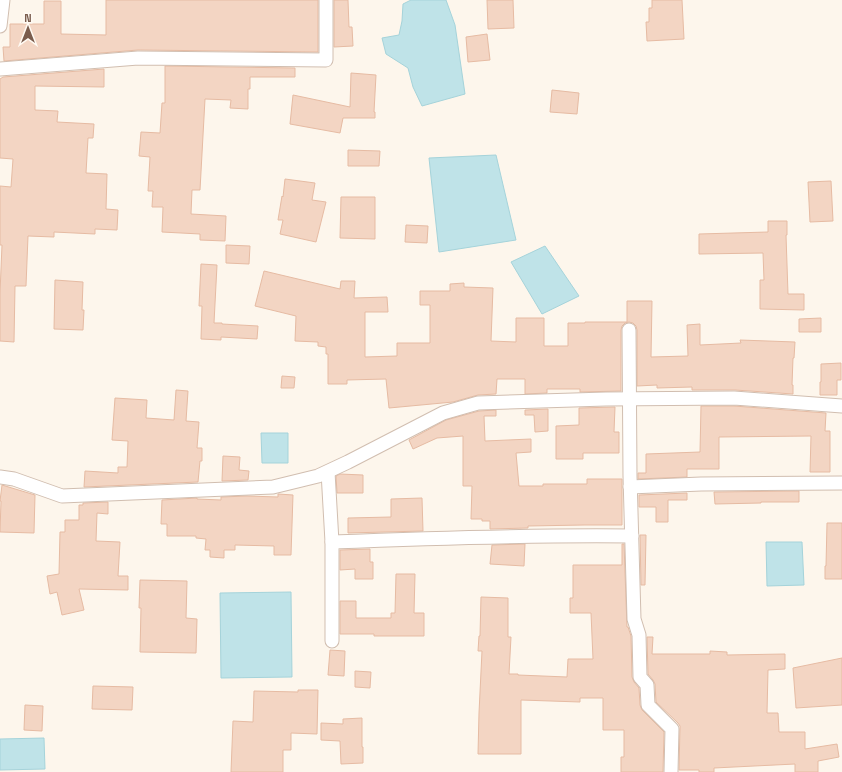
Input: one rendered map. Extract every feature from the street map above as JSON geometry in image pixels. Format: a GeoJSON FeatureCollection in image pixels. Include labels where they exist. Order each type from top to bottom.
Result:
{"type":"FeatureCollection","features":[{"type":"Feature","properties":{"kind":"street"},"geometry":{"type":"LineString","coordinates":[[0,26],[3,0]]}},
{"type":"Feature","properties":{"kind":"street"},"geometry":{"type":"LineString","coordinates":[[0,70],[138,58],[326,60],[326,0]]}},
{"type":"Feature","properties":{"kind":"street"},"geometry":{"type":"LineString","coordinates":[[629,330],[630,487],[634,619],[639,635],[640,677],[647,685],[648,705],[672,729],[671,772]]}},
{"type":"Feature","properties":{"kind":"street"},"geometry":{"type":"LineString","coordinates":[[0,477],[14,479],[62,496],[274,487],[328,472],[444,413],[478,403],[734,398],[842,406]]}},
{"type":"Feature","properties":{"kind":"street"},"geometry":{"type":"LineString","coordinates":[[328,472],[332,542],[332,641]]}},
{"type":"Feature","properties":{"kind":"street"},"geometry":{"type":"LineString","coordinates":[[630,487],[701,484],[842,484]]}},
{"type":"Feature","properties":{"kind":"street"},"geometry":{"type":"LineString","coordinates":[[332,542],[518,536],[632,536]]}},
{"type":"Feature","properties":{"kind":"water"},"geometry":{"type":"Polygon","coordinates":[[[411,0],[446,0],[455,25],[465,94],[422,106],[413,87],[408,68],[386,54],[382,38],[399,35],[403,4],[411,0]]]}},
{"type":"Feature","properties":{"kind":"water"},"geometry":{"type":"Polygon","coordinates":[[[496,155],[516,240],[439,252],[429,158],[496,155]]]}},
{"type":"Feature","properties":{"kind":"water"},"geometry":{"type":"Polygon","coordinates":[[[545,246],[579,296],[542,314],[511,262],[545,246]]]}},
{"type":"Feature","properties":{"kind":"water"},"geometry":{"type":"Polygon","coordinates":[[[261,433],[288,433],[288,463],[262,463],[261,433]]]}},
{"type":"Feature","properties":{"kind":"water"},"geometry":{"type":"Polygon","coordinates":[[[766,542],[802,542],[804,585],[767,586],[766,542]]]}},
{"type":"Feature","properties":{"kind":"water"},"geometry":{"type":"Polygon","coordinates":[[[291,592],[292,677],[221,678],[220,593],[291,592]]]}},
{"type":"Feature","properties":{"kind":"water"},"geometry":{"type":"Polygon","coordinates":[[[44,738],[45,769],[0,770],[0,739],[44,738]]]}},
{"type":"Feature","properties":{"kind":"building"},"geometry":{"type":"Polygon","coordinates":[[[106,0],[318,0],[318,52],[138,50],[4,61],[3,47],[10,47],[10,24],[44,24],[44,1],[61,1],[61,34],[106,35],[106,0]]]}},
{"type":"Feature","properties":{"kind":"building"},"geometry":{"type":"Polygon","coordinates":[[[334,0],[348,0],[349,27],[352,27],[353,46],[334,47],[334,0]]]}},
{"type":"Feature","properties":{"kind":"building"},"geometry":{"type":"Polygon","coordinates":[[[487,0],[513,0],[514,28],[488,29],[487,0]]]}},
{"type":"Feature","properties":{"kind":"building"},"geometry":{"type":"Polygon","coordinates":[[[652,0],[682,0],[684,39],[647,41],[646,22],[649,22],[649,8],[652,8],[652,0]]]}},
{"type":"Feature","properties":{"kind":"building"},"geometry":{"type":"Polygon","coordinates":[[[487,34],[490,60],[468,62],[466,37],[487,34]]]}},
{"type":"Feature","properties":{"kind":"building"},"geometry":{"type":"Polygon","coordinates":[[[165,66],[295,68],[295,77],[250,77],[250,89],[248,89],[248,109],[230,108],[231,100],[205,99],[200,190],[192,190],[191,214],[226,216],[225,241],[200,240],[200,234],[162,232],[163,207],[152,207],[153,191],[148,191],[150,157],[139,156],[141,132],[160,133],[162,103],[165,103],[165,66]]]}},
{"type":"Feature","properties":{"kind":"building"},"geometry":{"type":"Polygon","coordinates":[[[104,69],[104,87],[35,86],[35,110],[58,111],[57,122],[94,124],[93,138],[88,138],[86,173],[107,174],[106,209],[118,210],[117,230],[95,229],[95,234],[54,232],[54,237],[28,236],[26,286],[15,286],[14,342],[0,341],[2,245],[0,245],[0,186],[11,187],[13,159],[0,158],[0,79],[3,77],[104,69]]]}},
{"type":"Feature","properties":{"kind":"building"},"geometry":{"type":"Polygon","coordinates":[[[351,73],[376,75],[375,118],[343,118],[340,133],[290,124],[293,95],[350,107],[351,73]]]}},
{"type":"Feature","properties":{"kind":"building"},"geometry":{"type":"Polygon","coordinates":[[[552,90],[579,93],[577,114],[550,112],[552,90]]]}},
{"type":"Feature","properties":{"kind":"building"},"geometry":{"type":"Polygon","coordinates":[[[348,150],[380,151],[379,166],[348,166],[348,150]]]}},
{"type":"Feature","properties":{"kind":"building"},"geometry":{"type":"Polygon","coordinates":[[[285,179],[315,183],[312,200],[326,202],[316,242],[280,234],[283,220],[278,220],[285,179]]]}},
{"type":"Feature","properties":{"kind":"building"},"geometry":{"type":"Polygon","coordinates":[[[831,181],[833,221],[810,222],[808,182],[831,181]]]}},
{"type":"Feature","properties":{"kind":"building"},"geometry":{"type":"Polygon","coordinates":[[[341,197],[375,197],[375,239],[340,238],[341,197]]]}},
{"type":"Feature","properties":{"kind":"building"},"geometry":{"type":"Polygon","coordinates":[[[768,221],[787,221],[788,294],[804,294],[804,310],[760,309],[760,280],[764,280],[763,253],[699,254],[699,234],[768,232],[768,221]]]}},
{"type":"Feature","properties":{"kind":"building"},"geometry":{"type":"Polygon","coordinates":[[[406,225],[428,226],[427,243],[405,242],[406,225]]]}},
{"type":"Feature","properties":{"kind":"building"},"geometry":{"type":"Polygon","coordinates":[[[226,245],[250,246],[249,264],[226,263],[226,245]]]}},
{"type":"Feature","properties":{"kind":"building"},"geometry":{"type":"Polygon","coordinates":[[[201,264],[217,265],[214,323],[258,326],[257,339],[221,337],[221,340],[201,339],[202,306],[199,306],[201,264]]]}},
{"type":"Feature","properties":{"kind":"building"},"geometry":{"type":"Polygon","coordinates":[[[264,271],[340,289],[341,281],[355,281],[354,298],[387,297],[388,312],[365,312],[365,357],[397,356],[397,343],[430,343],[430,305],[420,305],[420,291],[450,291],[450,284],[464,283],[464,287],[493,288],[491,341],[516,342],[516,318],[544,318],[544,346],[568,346],[568,323],[627,322],[627,301],[652,301],[651,357],[688,356],[687,325],[700,324],[700,345],[741,343],[740,340],[795,342],[793,358],[793,394],[735,390],[692,390],[692,387],[657,388],[657,385],[637,386],[637,330],[633,323],[629,322],[622,326],[621,330],[621,391],[580,392],[580,389],[547,389],[547,393],[525,394],[525,379],[497,379],[496,394],[478,395],[453,402],[389,408],[386,379],[347,380],[347,384],[328,384],[328,354],[326,354],[326,347],[318,346],[318,342],[295,341],[296,316],[255,306],[264,271]]]}},
{"type":"Feature","properties":{"kind":"building"},"geometry":{"type":"Polygon","coordinates":[[[55,280],[83,282],[83,330],[54,329],[55,280]]]}},
{"type":"Feature","properties":{"kind":"building"},"geometry":{"type":"Polygon","coordinates":[[[821,318],[821,332],[799,332],[799,319],[821,318]]]}},
{"type":"Feature","properties":{"kind":"building"},"geometry":{"type":"Polygon","coordinates":[[[841,363],[841,380],[837,380],[837,395],[820,395],[821,364],[841,363]]]}},
{"type":"Feature","properties":{"kind":"building"},"geometry":{"type":"Polygon","coordinates":[[[282,376],[295,377],[294,388],[281,388],[282,376]]]}},
{"type":"Feature","properties":{"kind":"building"},"geometry":{"type":"Polygon","coordinates":[[[176,390],[188,391],[186,421],[199,422],[197,448],[202,448],[202,461],[200,461],[198,482],[84,487],[85,471],[118,473],[118,467],[127,467],[128,441],[112,440],[115,398],[147,400],[146,418],[174,420],[176,390]]]}},
{"type":"Feature","properties":{"kind":"building"},"geometry":{"type":"Polygon","coordinates":[[[701,406],[734,406],[826,413],[825,431],[830,431],[830,472],[810,472],[811,436],[719,437],[719,469],[687,469],[687,477],[638,479],[638,473],[646,473],[646,454],[700,452],[701,406]]]}},
{"type":"Feature","properties":{"kind":"building"},"geometry":{"type":"Polygon","coordinates":[[[615,407],[614,432],[619,432],[619,453],[583,453],[583,459],[556,459],[556,426],[579,425],[579,408],[615,407]]]}},
{"type":"Feature","properties":{"kind":"building"},"geometry":{"type":"Polygon","coordinates":[[[548,409],[548,431],[535,432],[534,415],[525,415],[525,410],[548,409]]]}},
{"type":"Feature","properties":{"kind":"building"},"geometry":{"type":"Polygon","coordinates":[[[496,410],[496,416],[484,416],[485,441],[531,439],[531,452],[516,453],[519,486],[543,486],[543,484],[587,484],[587,479],[622,479],[622,525],[528,526],[528,528],[490,529],[490,521],[471,519],[472,486],[463,486],[463,436],[437,438],[413,449],[409,440],[446,420],[479,411],[496,410]]]}},
{"type":"Feature","properties":{"kind":"building"},"geometry":{"type":"Polygon","coordinates":[[[223,456],[240,457],[239,470],[249,471],[248,480],[222,481],[223,456]]]}},
{"type":"Feature","properties":{"kind":"building"},"geometry":{"type":"Polygon","coordinates":[[[340,474],[363,475],[363,493],[337,493],[336,476],[340,474]]]}},
{"type":"Feature","properties":{"kind":"building"},"geometry":{"type":"Polygon","coordinates":[[[2,485],[35,495],[34,533],[0,532],[0,501],[2,485]]]}},
{"type":"Feature","properties":{"kind":"building"},"geometry":{"type":"Polygon","coordinates":[[[799,491],[799,502],[715,504],[714,492],[799,491]]]}},
{"type":"Feature","properties":{"kind":"building"},"geometry":{"type":"Polygon","coordinates":[[[687,493],[687,500],[668,500],[668,522],[656,522],[656,507],[639,507],[639,495],[687,493]]]}},
{"type":"Feature","properties":{"kind":"building"},"geometry":{"type":"Polygon","coordinates":[[[278,494],[293,495],[291,555],[274,555],[274,546],[235,545],[235,550],[224,550],[224,558],[210,557],[210,550],[205,550],[206,539],[196,538],[196,536],[167,536],[167,524],[161,524],[162,500],[197,498],[221,500],[221,497],[278,497],[278,494]]]}},
{"type":"Feature","properties":{"kind":"building"},"geometry":{"type":"Polygon","coordinates":[[[422,498],[423,531],[348,533],[348,518],[391,517],[391,499],[422,498]]]}},
{"type":"Feature","properties":{"kind":"building"},"geometry":{"type":"Polygon","coordinates":[[[108,502],[108,514],[97,513],[96,541],[120,542],[118,576],[128,576],[128,590],[79,589],[84,610],[62,615],[57,592],[50,594],[47,576],[59,574],[60,532],[65,532],[65,520],[79,520],[79,505],[83,505],[83,503],[108,502]]]}},
{"type":"Feature","properties":{"kind":"building"},"geometry":{"type":"Polygon","coordinates":[[[827,523],[842,523],[842,579],[825,579],[827,523]]]}},
{"type":"Feature","properties":{"kind":"building"},"geometry":{"type":"Polygon","coordinates":[[[640,535],[646,535],[645,585],[641,585],[640,535]]]}},
{"type":"Feature","properties":{"kind":"building"},"geometry":{"type":"Polygon","coordinates":[[[525,544],[524,566],[490,564],[492,545],[525,544]]]}},
{"type":"Feature","properties":{"kind":"building"},"geometry":{"type":"Polygon","coordinates":[[[622,544],[624,544],[627,627],[631,636],[632,677],[639,688],[640,705],[642,710],[664,732],[663,772],[621,772],[621,757],[624,757],[624,730],[603,730],[603,698],[580,698],[580,702],[521,700],[521,754],[478,754],[482,651],[478,651],[481,597],[508,598],[508,637],[511,637],[509,674],[567,677],[568,659],[593,659],[591,613],[570,613],[570,598],[573,598],[573,565],[622,565],[622,544]]]}},
{"type":"Feature","properties":{"kind":"building"},"geometry":{"type":"Polygon","coordinates":[[[370,549],[370,562],[373,562],[373,579],[355,579],[355,569],[340,570],[340,550],[370,549]]]}},
{"type":"Feature","properties":{"kind":"building"},"geometry":{"type":"Polygon","coordinates":[[[396,574],[415,574],[414,613],[424,613],[424,636],[340,634],[340,601],[356,601],[356,618],[391,618],[391,613],[395,613],[396,574]]]}},
{"type":"Feature","properties":{"kind":"building"},"geometry":{"type":"Polygon","coordinates":[[[140,580],[187,581],[186,618],[197,619],[196,653],[140,652],[140,580]]]}},
{"type":"Feature","properties":{"kind":"building"},"geometry":{"type":"Polygon","coordinates":[[[647,637],[653,637],[652,654],[710,654],[710,651],[727,652],[727,655],[785,654],[785,669],[768,670],[767,713],[778,713],[779,732],[805,732],[805,749],[837,744],[839,757],[818,761],[818,772],[795,772],[795,764],[714,768],[714,772],[679,770],[680,726],[656,702],[655,684],[648,674],[647,637]]]}},
{"type":"Feature","properties":{"kind":"building"},"geometry":{"type":"Polygon","coordinates":[[[330,650],[345,651],[344,676],[328,675],[330,650]]]}},
{"type":"Feature","properties":{"kind":"building"},"geometry":{"type":"Polygon","coordinates":[[[842,658],[842,705],[796,708],[793,668],[842,658]]]}},
{"type":"Feature","properties":{"kind":"building"},"geometry":{"type":"Polygon","coordinates":[[[355,671],[371,672],[370,688],[355,687],[355,671]]]}},
{"type":"Feature","properties":{"kind":"building"},"geometry":{"type":"Polygon","coordinates":[[[93,686],[133,687],[132,710],[92,709],[93,686]]]}},
{"type":"Feature","properties":{"kind":"building"},"geometry":{"type":"Polygon","coordinates":[[[298,690],[318,690],[317,734],[291,733],[291,750],[283,750],[283,772],[231,772],[233,721],[253,722],[254,691],[298,692],[298,690]]]}},
{"type":"Feature","properties":{"kind":"building"},"geometry":{"type":"Polygon","coordinates":[[[25,705],[43,706],[42,731],[24,730],[25,705]]]}},
{"type":"Feature","properties":{"kind":"building"},"geometry":{"type":"Polygon","coordinates":[[[362,718],[363,763],[341,764],[340,741],[321,740],[321,723],[343,724],[343,719],[362,718]]]}}]}
